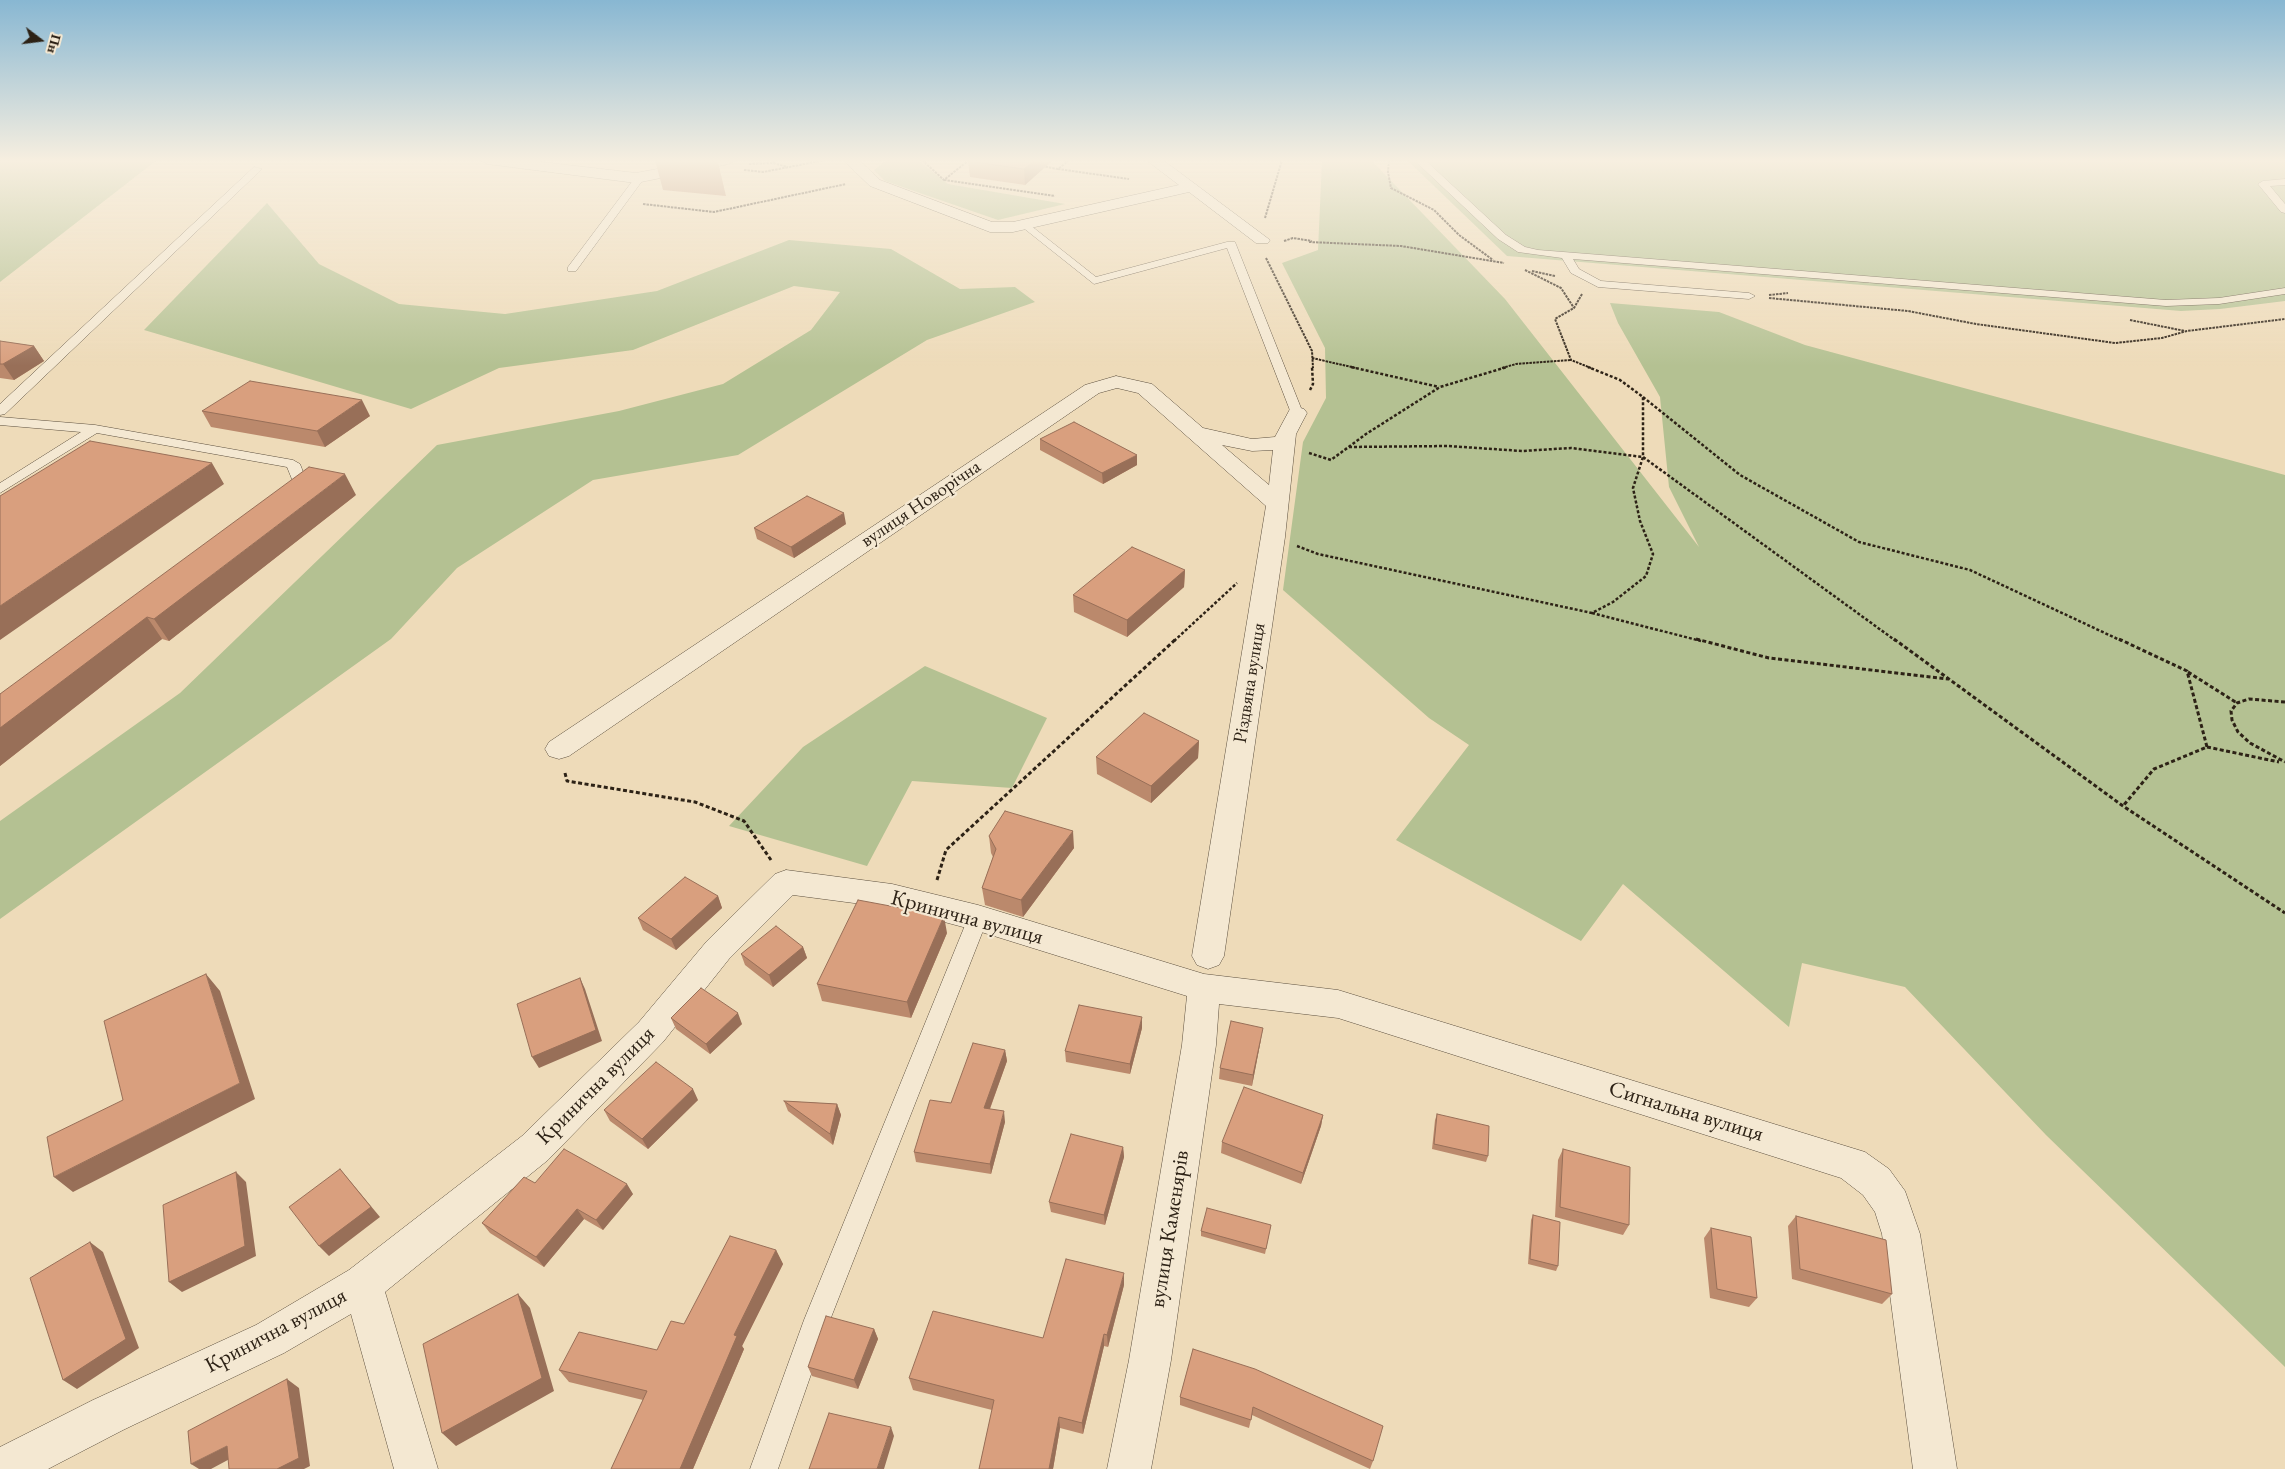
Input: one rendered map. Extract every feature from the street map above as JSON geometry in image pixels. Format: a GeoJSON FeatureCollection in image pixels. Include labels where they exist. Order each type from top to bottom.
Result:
{"type":"FeatureCollection","features":[{"type":"Feature","properties":{"kind":"street"},"geometry":{"type":"LineString","coordinates":[[1247,229],[1262,240]]}},
{"type":"Feature","properties":{"kind":"street","name":"вулиця Новорічна"},"geometry":{"type":"LineString","coordinates":[[559,749],[1092,389],[1116,382],[1145,388],[1277,504]]}},
{"type":"Feature","properties":{"kind":"street"},"geometry":{"type":"LineString","coordinates":[[1198,434],[1252,445],[1290,430]]}},
{"type":"Feature","properties":{"kind":"street","name":"Різдвяна вулиця"},"geometry":{"type":"LineString","coordinates":[[1206,972],[1277,504],[1290,430]]}},
{"type":"Feature","properties":{"kind":"street","name":"Кринична вулиця"},"geometry":{"type":"LineString","coordinates":[[2,1469],[108,1415],[270,1339],[363,1284],[535,1148],[651,1032],[718,950],[786,882],[892,896],[1206,972]]}},
{"type":"Feature","properties":{"kind":"street","name":"вулиця Каменярів"},"geometry":{"type":"LineString","coordinates":[[1129,1469],[1150,1360],[1199,1045],[1206,972]]}},
{"type":"Feature","properties":{"kind":"street","name":"Сигнальна вулиця"},"geometry":{"type":"LineString","coordinates":[[1206,972],[1338,1004],[1852,1164],[1876,1182],[1892,1204],[1901,1234],[1935,1469]]}},
{"type":"Feature","properties":{"kind":"street"},"geometry":{"type":"LineString","coordinates":[[363,1284],[416,1469]]}},
{"type":"Feature","properties":{"kind":"lane"},"geometry":{"type":"LineString","coordinates":[[0,411],[194,229]]}},
{"type":"Feature","properties":{"kind":"lane"},"geometry":{"type":"LineString","coordinates":[[572,269],[602,229]]}},
{"type":"Feature","properties":{"kind":"lane"},"geometry":{"type":"LineString","coordinates":[[1031,229],[1094,281],[1231,244],[1290,430]]}},
{"type":"Feature","properties":{"kind":"lane"},"geometry":{"type":"LineString","coordinates":[[1494,229],[1511,244],[1522,250],[1566,256],[2166,303],[2219,301],[2285,291]]}},
{"type":"Feature","properties":{"kind":"lane"},"geometry":{"type":"LineString","coordinates":[[1566,256],[1575,271],[1598,284],[1749,296]]}},
{"type":"Feature","properties":{"kind":"lane"},"geometry":{"type":"LineString","coordinates":[[0,421],[95,429],[293,464],[303,490],[287,502]]}},
{"type":"Feature","properties":{"kind":"lane"},"geometry":{"type":"LineString","coordinates":[[0,489],[95,429]]}},
{"type":"Feature","properties":{"kind":"lane"},"geometry":{"type":"LineString","coordinates":[[764,1469],[817,1320],[978,918]]}},
{"type":"Feature","properties":{"kind":"path"},"geometry":{"type":"LineString","coordinates":[[1263,229],[1262,251],[1312,351],[1313,384],[1290,430],[1307,452],[1331,460],[1366,434],[1440,387],[1516,364],[1571,360],[1620,380],[1740,475],[1859,542],[1970,570],[2187,671],[2237,704]]}},
{"type":"Feature","properties":{"kind":"path"},"geometry":{"type":"LineString","coordinates":[[1453,229],[1494,260]]}},
{"type":"Feature","properties":{"kind":"path"},"geometry":{"type":"LineString","coordinates":[[1284,241],[1292,238],[1306,238],[1317,242]]}},
{"type":"Feature","properties":{"kind":"path"},"geometry":{"type":"LineString","coordinates":[[1309,242],[1401,246],[1494,260],[1509,265]]}},
{"type":"Feature","properties":{"kind":"path"},"geometry":{"type":"LineString","coordinates":[[1517,268],[1598,284]]}},
{"type":"Feature","properties":{"kind":"path"},"geometry":{"type":"LineString","coordinates":[[1525,270],[1561,288],[1574,308]]}},
{"type":"Feature","properties":{"kind":"path"},"geometry":{"type":"LineString","coordinates":[[1571,360],[1555,319],[1574,308],[1582,294],[1598,284]]}},
{"type":"Feature","properties":{"kind":"path"},"geometry":{"type":"LineString","coordinates":[[1749,296],[1908,311],[1976,324],[2115,342],[2162,338],[2187,331],[2285,319]]}},
{"type":"Feature","properties":{"kind":"path"},"geometry":{"type":"LineString","coordinates":[[1312,358],[1440,387]]}},
{"type":"Feature","properties":{"kind":"path"},"geometry":{"type":"LineString","coordinates":[[1592,613],[1613,602],[1646,576],[1653,554],[1640,521],[1633,488],[1643,457],[1643,397]]}},
{"type":"Feature","properties":{"kind":"path"},"geometry":{"type":"LineString","coordinates":[[1349,447],[1448,446],[1522,451],[1571,448],[1643,457],[2123,806],[2285,913]]}},
{"type":"Feature","properties":{"kind":"path"},"geometry":{"type":"LineString","coordinates":[[929,905],[946,850],[1272,544],[1592,613],[1770,658],[1948,679]]}},
{"type":"Feature","properties":{"kind":"path"},"geometry":{"type":"LineString","coordinates":[[2187,671],[2208,747]]}},
{"type":"Feature","properties":{"kind":"path"},"geometry":{"type":"LineString","coordinates":[[2285,702],[2265,699],[2249,700],[2237,704],[2231,711],[2232,720],[2238,732],[2250,743],[2285,763]]}},
{"type":"Feature","properties":{"kind":"path"},"geometry":{"type":"LineString","coordinates":[[2123,806],[2154,769],[2208,747],[2285,763]]}},
{"type":"Feature","properties":{"kind":"path"},"geometry":{"type":"LineString","coordinates":[[559,749],[567,782],[695,802],[744,821],[786,882]]}},
{"type":"Feature","properties":{"kind":"green space"},"geometry":{"type":"Polygon","coordinates":[[[0,229],[69,229],[0,282],[0,229]]]}},
{"type":"Feature","properties":{"kind":"green space"},"geometry":{"type":"Polygon","coordinates":[[[242,229],[289,229],[319,264],[399,304],[505,314],[657,291],[789,240],[891,249],[960,289],[1015,287],[1035,302],[927,340],[738,455],[593,480],[457,568],[391,639],[0,919],[0,821],[180,693],[437,445],[619,411],[723,384],[811,330],[840,292],[794,286],[633,350],[499,368],[411,409],[144,330],[242,229]]]}},
{"type":"Feature","properties":{"kind":"green space"},"geometry":{"type":"Polygon","coordinates":[[[1319,229],[1437,229],[1505,299],[1699,547],[1669,487],[1660,397],[1618,323],[1610,303],[1719,312],[1805,345],[2285,475],[2285,1367],[2046,1135],[1905,987],[1802,963],[1789,1027],[1623,884],[1581,941],[1396,840],[1469,745],[1429,718],[1283,590],[1303,442],[1326,398],[1325,348],[1282,263],[1318,250],[1319,229]]]}},
{"type":"Feature","properties":{"kind":"green space"},"geometry":{"type":"Polygon","coordinates":[[[1478,229],[2285,229],[2285,301],[2220,309],[2181,311],[1507,256],[1478,229]]]}},
{"type":"Feature","properties":{"kind":"green space"},"geometry":{"type":"Polygon","coordinates":[[[925,666],[1047,718],[1012,788],[912,781],[867,866],[729,826],[803,747],[925,666]]]}},
{"type":"Feature","properties":{"kind":"building"},"geometry":{"type":"Polygon","coordinates":[[[0,341],[34,346],[0,364],[0,341]]]}},
{"type":"Feature","properties":{"kind":"building"},"geometry":{"type":"Polygon","coordinates":[[[250,381],[362,400],[317,431],[202,411],[250,381]]]}},
{"type":"Feature","properties":{"kind":"building"},"geometry":{"type":"Polygon","coordinates":[[[1074,422],[1137,455],[1102,473],[1040,439],[1074,422]]]}},
{"type":"Feature","properties":{"kind":"building"},"geometry":{"type":"Polygon","coordinates":[[[90,441],[212,463],[0,606],[0,496],[90,441]]]}},
{"type":"Feature","properties":{"kind":"building"},"geometry":{"type":"Polygon","coordinates":[[[309,467],[345,474],[154,619],[147,617],[0,728],[0,694],[309,467]]]}},
{"type":"Feature","properties":{"kind":"building"},"geometry":{"type":"Polygon","coordinates":[[[807,496],[844,513],[791,547],[754,528],[807,496]]]}},
{"type":"Feature","properties":{"kind":"building"},"geometry":{"type":"Polygon","coordinates":[[[1132,547],[1185,570],[1127,620],[1073,595],[1132,547]]]}},
{"type":"Feature","properties":{"kind":"building"},"geometry":{"type":"Polygon","coordinates":[[[1144,713],[1199,741],[1151,786],[1096,757],[1144,713]]]}},
{"type":"Feature","properties":{"kind":"building"},"geometry":{"type":"Polygon","coordinates":[[[1005,811],[1073,831],[1021,900],[982,888],[996,849],[989,836],[1005,811]]]}},
{"type":"Feature","properties":{"kind":"building"},"geometry":{"type":"Polygon","coordinates":[[[685,877],[718,896],[671,939],[638,918],[685,877]]]}},
{"type":"Feature","properties":{"kind":"building"},"geometry":{"type":"Polygon","coordinates":[[[858,900],[944,916],[907,1002],[817,984],[858,900]]]}},
{"type":"Feature","properties":{"kind":"building"},"geometry":{"type":"Polygon","coordinates":[[[776,926],[803,947],[769,975],[741,954],[776,926]]]}},
{"type":"Feature","properties":{"kind":"building"},"geometry":{"type":"Polygon","coordinates":[[[206,974],[240,1083],[54,1177],[47,1137],[123,1100],[104,1021],[206,974]]]}},
{"type":"Feature","properties":{"kind":"building"},"geometry":{"type":"Polygon","coordinates":[[[580,978],[596,1030],[532,1057],[517,1004],[580,978]]]}},
{"type":"Feature","properties":{"kind":"building"},"geometry":{"type":"Polygon","coordinates":[[[701,988],[738,1013],[706,1044],[671,1018],[701,988]]]}},
{"type":"Feature","properties":{"kind":"building"},"geometry":{"type":"Polygon","coordinates":[[[1079,1005],[1142,1017],[1130,1064],[1065,1051],[1079,1005]]]}},
{"type":"Feature","properties":{"kind":"building"},"geometry":{"type":"Polygon","coordinates":[[[1231,1021],[1263,1028],[1253,1075],[1220,1068],[1231,1021]]]}},
{"type":"Feature","properties":{"kind":"building"},"geometry":{"type":"Polygon","coordinates":[[[973,1043],[1005,1050],[984,1108],[1004,1111],[990,1164],[914,1152],[930,1100],[951,1103],[973,1043]]]}},
{"type":"Feature","properties":{"kind":"building"},"geometry":{"type":"Polygon","coordinates":[[[656,1062],[693,1089],[642,1139],[604,1110],[656,1062]]]}},
{"type":"Feature","properties":{"kind":"building"},"geometry":{"type":"Polygon","coordinates":[[[1244,1087],[1323,1115],[1303,1173],[1222,1142],[1244,1087]]]}},
{"type":"Feature","properties":{"kind":"building"},"geometry":{"type":"Polygon","coordinates":[[[784,1101],[837,1104],[830,1134],[784,1101]]]}},
{"type":"Feature","properties":{"kind":"building"},"geometry":{"type":"Polygon","coordinates":[[[1437,1114],[1489,1126],[1488,1156],[1434,1144],[1437,1114]]]}},
{"type":"Feature","properties":{"kind":"building"},"geometry":{"type":"Polygon","coordinates":[[[1071,1134],[1123,1147],[1104,1215],[1049,1202],[1071,1134]]]}},
{"type":"Feature","properties":{"kind":"building"},"geometry":{"type":"Polygon","coordinates":[[[564,1149],[627,1184],[596,1220],[577,1209],[536,1257],[482,1223],[524,1177],[535,1183],[564,1149]]]}},
{"type":"Feature","properties":{"kind":"building"},"geometry":{"type":"Polygon","coordinates":[[[1563,1149],[1630,1167],[1629,1225],[1560,1207],[1563,1149]]]}},
{"type":"Feature","properties":{"kind":"building"},"geometry":{"type":"Polygon","coordinates":[[[340,1169],[371,1207],[319,1246],[289,1207],[340,1169]]]}},
{"type":"Feature","properties":{"kind":"building"},"geometry":{"type":"Polygon","coordinates":[[[236,1172],[245,1246],[169,1282],[163,1205],[236,1172]]]}},
{"type":"Feature","properties":{"kind":"building"},"geometry":{"type":"Polygon","coordinates":[[[1207,1208],[1271,1225],[1266,1249],[1201,1231],[1207,1208]]]}},
{"type":"Feature","properties":{"kind":"building"},"geometry":{"type":"Polygon","coordinates":[[[1533,1215],[1560,1222],[1558,1266],[1530,1259],[1533,1215]]]}},
{"type":"Feature","properties":{"kind":"building"},"geometry":{"type":"Polygon","coordinates":[[[1796,1216],[1886,1240],[1892,1294],[1800,1269],[1796,1216]]]}},
{"type":"Feature","properties":{"kind":"building"},"geometry":{"type":"Polygon","coordinates":[[[1711,1228],[1751,1237],[1757,1298],[1717,1289],[1711,1228]]]}},
{"type":"Feature","properties":{"kind":"building"},"geometry":{"type":"Polygon","coordinates":[[[730,1236],[776,1250],[734,1335],[737,1336],[680,1469],[611,1469],[647,1391],[559,1370],[579,1332],[657,1350],[671,1321],[684,1324],[730,1236]]]}},
{"type":"Feature","properties":{"kind":"building"},"geometry":{"type":"Polygon","coordinates":[[[90,1242],[126,1339],[63,1380],[30,1278],[90,1242]]]}},
{"type":"Feature","properties":{"kind":"building"},"geometry":{"type":"Polygon","coordinates":[[[1066,1259],[1124,1273],[1107,1335],[1104,1334],[1082,1423],[1059,1417],[1049,1469],[979,1469],[994,1400],[909,1378],[933,1311],[1043,1338],[1066,1259]]]}},
{"type":"Feature","properties":{"kind":"building"},"geometry":{"type":"Polygon","coordinates":[[[518,1294],[542,1378],[442,1433],[423,1344],[518,1294]]]}},
{"type":"Feature","properties":{"kind":"building"},"geometry":{"type":"Polygon","coordinates":[[[826,1316],[874,1329],[854,1380],[808,1367],[826,1316]]]}},
{"type":"Feature","properties":{"kind":"building"},"geometry":{"type":"Polygon","coordinates":[[[1193,1349],[1255,1369],[1383,1426],[1373,1461],[1253,1407],[1251,1420],[1180,1397],[1193,1349]]]}},
{"type":"Feature","properties":{"kind":"building"},"geometry":{"type":"Polygon","coordinates":[[[287,1379],[299,1458],[277,1469],[229,1469],[227,1446],[191,1464],[188,1431],[287,1379]]]}},
{"type":"Feature","properties":{"kind":"building"},"geometry":{"type":"Polygon","coordinates":[[[829,1413],[891,1427],[877,1469],[809,1469],[829,1413]]]}}]}
